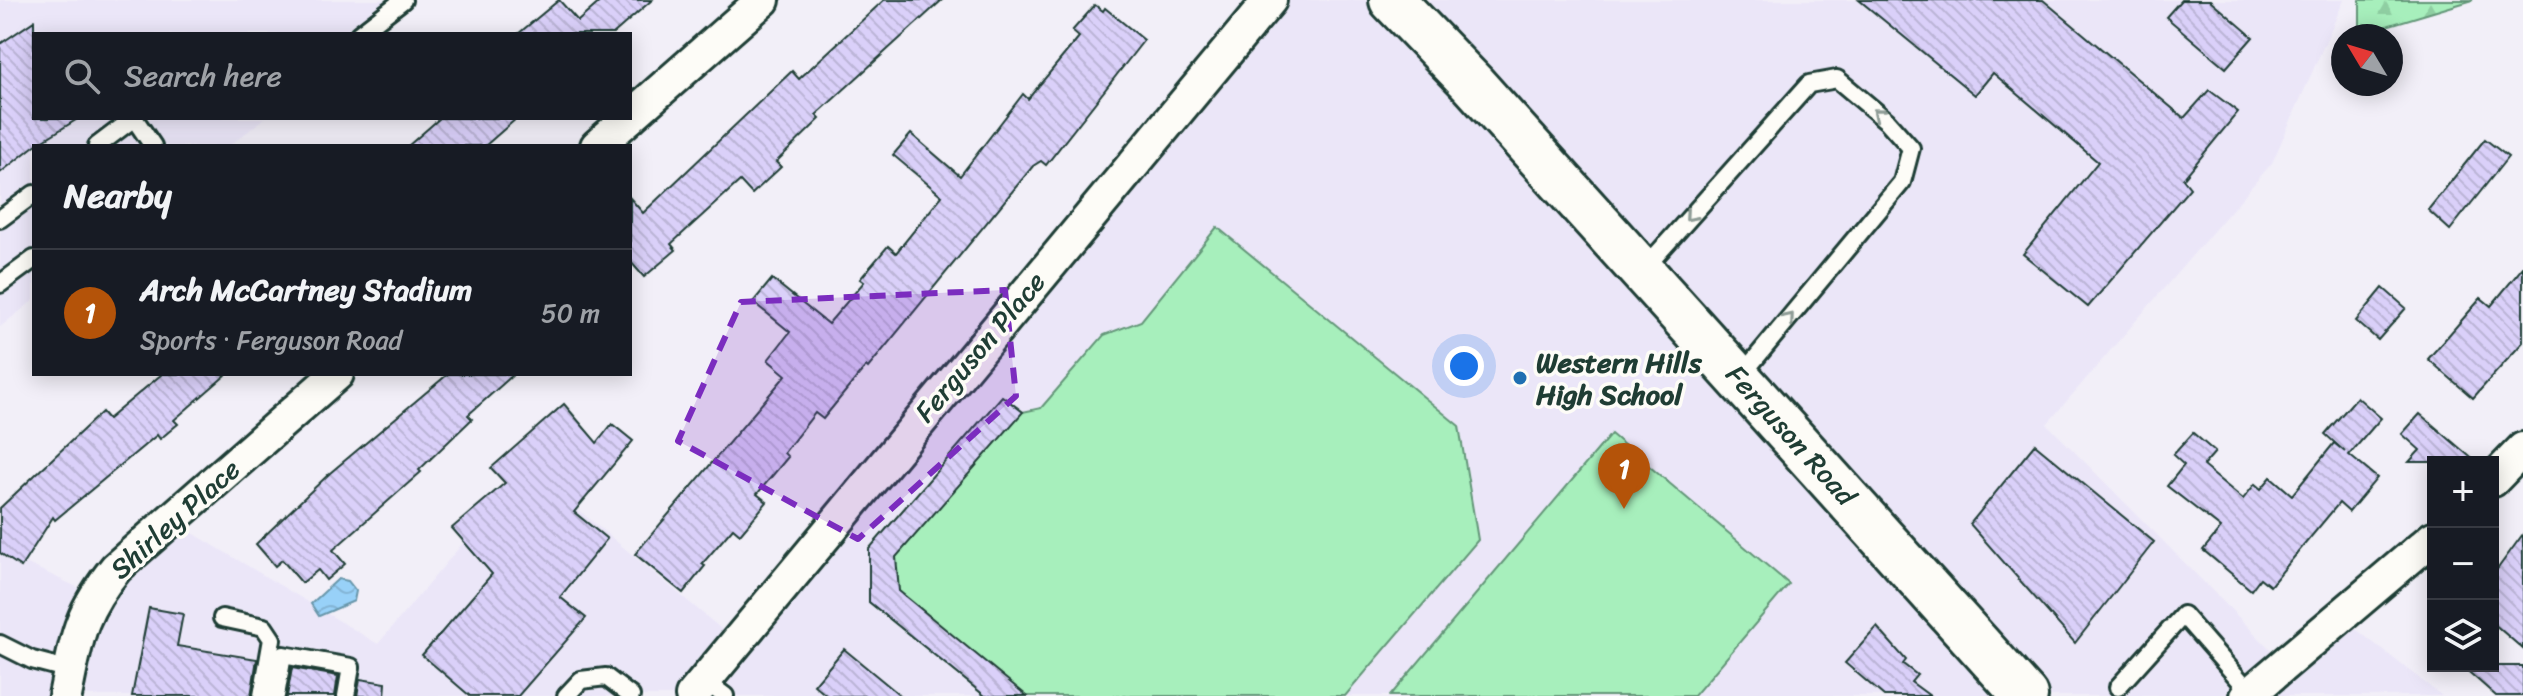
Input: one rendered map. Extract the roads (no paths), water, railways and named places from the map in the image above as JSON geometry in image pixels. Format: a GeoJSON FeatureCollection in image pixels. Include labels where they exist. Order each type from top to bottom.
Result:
{"type":"FeatureCollection","features":[{"type":"Feature","properties":{"kind":"street"},"geometry":{"type":"LineString","coordinates":[[632,114],[763,0]]}},
{"type":"Feature","properties":{"kind":"street","name":"Ferguson Place"},"geometry":{"type":"LineString","coordinates":[[707,691],[1270,0]]}},
{"type":"Feature","properties":{"kind":"street","name":"Ferguson Road"},"geometry":{"type":"LineString","coordinates":[[1392,0],[1642,271],[2025,696]]}},
{"type":"Feature","properties":{"kind":"street"},"geometry":{"type":"LineString","coordinates":[[599,144],[626,120]]}},
{"type":"Feature","properties":{"kind":"street","name":"Shirley Place"},"geometry":{"type":"LineString","coordinates":[[68,683],[81,620],[94,595],[116,568],[335,376]]}},
{"type":"Feature","properties":{"kind":"street"},"geometry":{"type":"LineString","coordinates":[[2499,474],[2523,449]]}},
{"type":"Feature","properties":{"kind":"street"},"geometry":{"type":"LineString","coordinates":[[2249,694],[2427,543]]}},
{"type":"Feature","properties":{"kind":"lane"},"geometry":{"type":"LineString","coordinates":[[362,32],[403,0]]}},
{"type":"Feature","properties":{"kind":"lane"},"geometry":{"type":"LineString","coordinates":[[1642,271],[1809,84],[1837,79],[1887,121],[1911,148],[1902,182],[1739,378]]}},
{"type":"Feature","properties":{"kind":"lane"},"geometry":{"type":"LineString","coordinates":[[100,144],[131,120]]}},
{"type":"Feature","properties":{"kind":"lane"},"geometry":{"type":"LineString","coordinates":[[135,120],[152,144]]}},
{"type":"Feature","properties":{"kind":"lane"},"geometry":{"type":"LineString","coordinates":[[0,219],[32,195]]}},
{"type":"Feature","properties":{"kind":"lane"},"geometry":{"type":"LineString","coordinates":[[0,284],[32,260]]}},
{"type":"Feature","properties":{"kind":"lane"},"geometry":{"type":"LineString","coordinates":[[2118,687],[2183,615],[2249,694]]}},
{"type":"Feature","properties":{"kind":"lane"},"geometry":{"type":"LineString","coordinates":[[222,618],[264,627],[272,639],[262,696]]}},
{"type":"Feature","properties":{"kind":"lane"},"geometry":{"type":"LineString","coordinates":[[0,644],[68,683]]}},
{"type":"Feature","properties":{"kind":"lane"},"geometry":{"type":"LineString","coordinates":[[276,696],[283,655],[351,667],[346,696]]}},
{"type":"Feature","properties":{"kind":"lane"},"geometry":{"type":"LineString","coordinates":[[566,696],[581,680],[606,677],[631,696]]}},
{"type":"Feature","properties":{"kind":"water"},"geometry":{"type":"Polygon","coordinates":[[[338,579],[348,581],[356,591],[354,601],[319,616],[311,604],[338,579]]]}},
{"type":"Feature","properties":{"kind":"place","name":"Western Hills High School"},"geometry":{"type":"Point","coordinates":[1520,378]}},
{"type":"Feature","properties":{"kind":"place","name":"Arch McCartney Stadium"},"geometry":{"type":"Point","coordinates":[1624,509]}}]}
